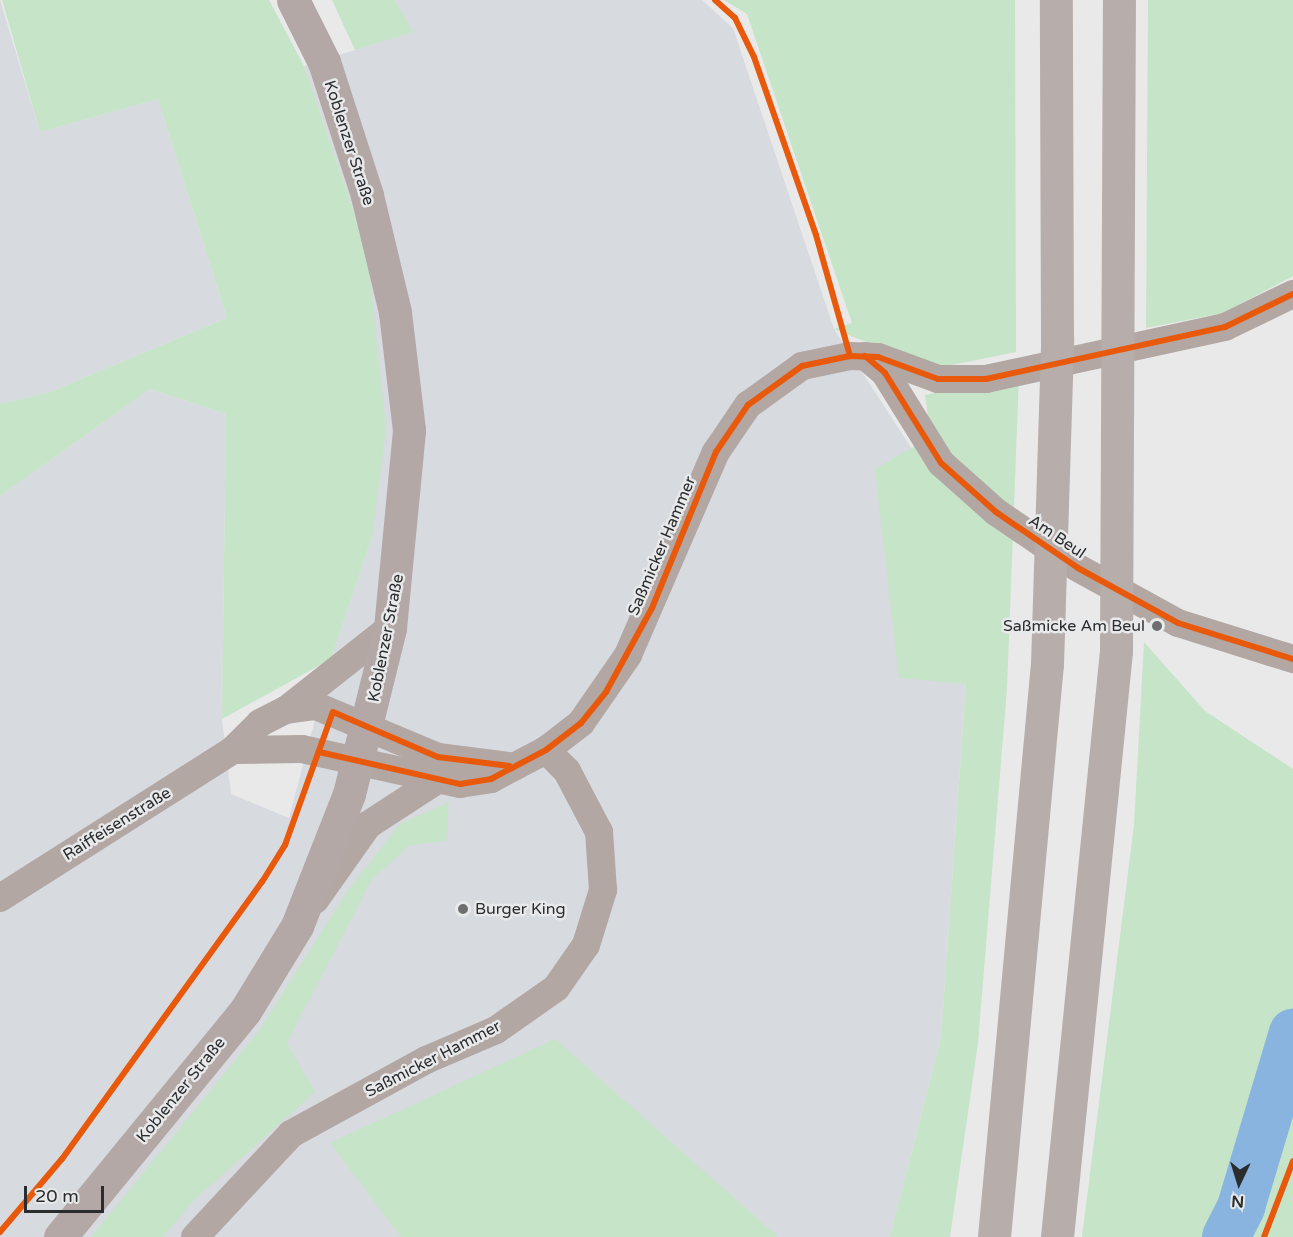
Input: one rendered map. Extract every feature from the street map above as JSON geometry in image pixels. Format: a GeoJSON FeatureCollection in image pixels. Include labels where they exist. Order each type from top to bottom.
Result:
{"type":"FeatureCollection","features":[{"type":"Feature","properties":{"kind":"highway"},"geometry":{"type":"LineString","coordinates":[[994,1237],[1047,664],[1057,338],[1056,0]]}},
{"type":"Feature","properties":{"kind":"highway"},"geometry":{"type":"LineString","coordinates":[[1057,1237],[1116,651],[1119,0]]}},
{"type":"Feature","properties":{"kind":"main road","name":"Koblenzer Straße"},"geometry":{"type":"LineString","coordinates":[[60,1237],[245,1011],[297,927],[364,742],[390,628],[410,430],[395,312],[367,195],[324,62],[293,0]]}},
{"type":"Feature","properties":{"kind":"street"},"geometry":{"type":"LineString","coordinates":[[857,356],[938,379],[986,379],[1224,327],[1293,294]]}},
{"type":"Feature","properties":{"kind":"street","name":"Am Beul"},"geometry":{"type":"LineString","coordinates":[[857,356],[891,381],[941,463],[996,512],[1078,568],[1178,623],[1293,658]]}},
{"type":"Feature","properties":{"kind":"street","name":"Saßmicker Hammer"},"geometry":{"type":"LineString","coordinates":[[364,742],[437,780],[491,779],[509,766],[546,750],[581,723],[628,655],[716,452],[748,405],[802,366],[857,356]]}},
{"type":"Feature","properties":{"kind":"street","name":"Raiffeisenstraße"},"geometry":{"type":"LineString","coordinates":[[0,898],[233,750],[260,723],[286,710],[390,628]]}},
{"type":"Feature","properties":{"kind":"street","name":"Raiffeisenstraße"},"geometry":{"type":"LineString","coordinates":[[286,710],[316,706],[364,742]]}},
{"type":"Feature","properties":{"kind":"street","name":"Raiffeisenstraße"},"geometry":{"type":"LineString","coordinates":[[233,750],[278,745],[364,742]]}},
{"type":"Feature","properties":{"kind":"street"},"geometry":{"type":"LineString","coordinates":[[364,742],[438,757],[509,766]]}},
{"type":"Feature","properties":{"kind":"street","name":"Saßmicker Hammer"},"geometry":{"type":"LineString","coordinates":[[195,1237],[291,1134],[426,1060],[496,1030],[556,988],[586,945],[603,890],[599,832],[567,771],[546,750]]}},
{"type":"Feature","properties":{"kind":"street"},"geometry":{"type":"LineString","coordinates":[[297,927],[368,825],[437,780]]}},
{"type":"Feature","properties":{"kind":"shaded area"},"geometry":{"type":"Polygon","coordinates":[[[0,0],[40,132],[158,99],[227,318],[50,392],[0,404],[0,0]]]}},
{"type":"Feature","properties":{"kind":"shaded area"},"geometry":{"type":"Polygon","coordinates":[[[395,0],[702,0],[733,28],[834,329],[912,449],[875,470],[966,683],[941,1038],[890,1237],[0,1237],[0,496],[150,389],[226,414],[222,719],[231,794],[289,818],[331,659],[372,537],[367,250],[304,66],[412,32],[395,0]]]}},
{"type":"Feature","properties":{"kind":"green space"},"geometry":{"type":"Polygon","coordinates":[[[2,0],[269,0],[304,66],[367,250],[386,429],[372,537],[331,659],[222,719],[226,414],[150,389],[0,496],[0,404],[50,392],[227,318],[158,99],[40,132],[2,0]]]}},
{"type":"Feature","properties":{"kind":"green space"},"geometry":{"type":"Polygon","coordinates":[[[332,0],[395,0],[413,32],[355,50],[332,0]]]}},
{"type":"Feature","properties":{"kind":"green space"},"geometry":{"type":"Polygon","coordinates":[[[724,0],[1015,0],[1016,352],[933,369],[834,329],[852,323],[747,14],[724,0]]]}},
{"type":"Feature","properties":{"kind":"green space"},"geometry":{"type":"Polygon","coordinates":[[[1148,0],[1293,0],[1293,276],[1223,313],[1146,328],[1148,0]]]}},
{"type":"Feature","properties":{"kind":"green space"},"geometry":{"type":"Polygon","coordinates":[[[1019,376],[1007,689],[978,1043],[950,1237],[890,1237],[941,1038],[966,684],[899,678],[875,469],[931,437],[925,395],[1019,376]]]}},
{"type":"Feature","properties":{"kind":"green space"},"geometry":{"type":"Polygon","coordinates":[[[1144,642],[1205,711],[1293,769],[1293,1237],[1082,1237],[1134,825],[1144,642]]]}},
{"type":"Feature","properties":{"kind":"green space"},"geometry":{"type":"Polygon","coordinates":[[[449,802],[446,841],[410,845],[372,879],[287,1043],[315,1092],[194,1200],[163,1237],[91,1237],[259,1031],[348,890],[400,824],[449,802]]]}},
{"type":"Feature","properties":{"kind":"green space"},"geometry":{"type":"Polygon","coordinates":[[[555,1039],[778,1237],[401,1237],[330,1143],[555,1039]]]}},
{"type":"Feature","properties":{"kind":"waterway"},"geometry":{"type":"LineString","coordinates":[[1226,1237],[1241,1207],[1293,1033]]}},
{"type":"Feature","properties":{"kind":"cycle path"},"geometry":{"type":"LineString","coordinates":[[715,0],[735,18],[754,57],[816,235],[850,356]]}},
{"type":"Feature","properties":{"kind":"cycle path"},"geometry":{"type":"LineString","coordinates":[[319,752],[460,784],[491,779],[546,750],[581,723],[606,692],[652,608],[716,452],[748,405],[802,366],[850,356],[878,357],[938,379],[986,379],[1225,327],[1293,294]]}},
{"type":"Feature","properties":{"kind":"cycle path"},"geometry":{"type":"LineString","coordinates":[[865,356],[885,373],[941,463],[996,512],[1078,568],[1178,623],[1293,659]]}},
{"type":"Feature","properties":{"kind":"cycle path"},"geometry":{"type":"LineString","coordinates":[[0,1232],[62,1159],[262,882],[285,845],[333,712],[438,757],[509,766]]}},
{"type":"Feature","properties":{"kind":"cycle path"},"geometry":{"type":"LineString","coordinates":[[1264,1237],[1293,1161]]}},
{"type":"Feature","properties":{"kind":"place","name":"Saßmicke Am Beul"},"geometry":{"type":"Point","coordinates":[1157,626]}},
{"type":"Feature","properties":{"kind":"place","name":"Burger King"},"geometry":{"type":"Point","coordinates":[463,909]}}]}
